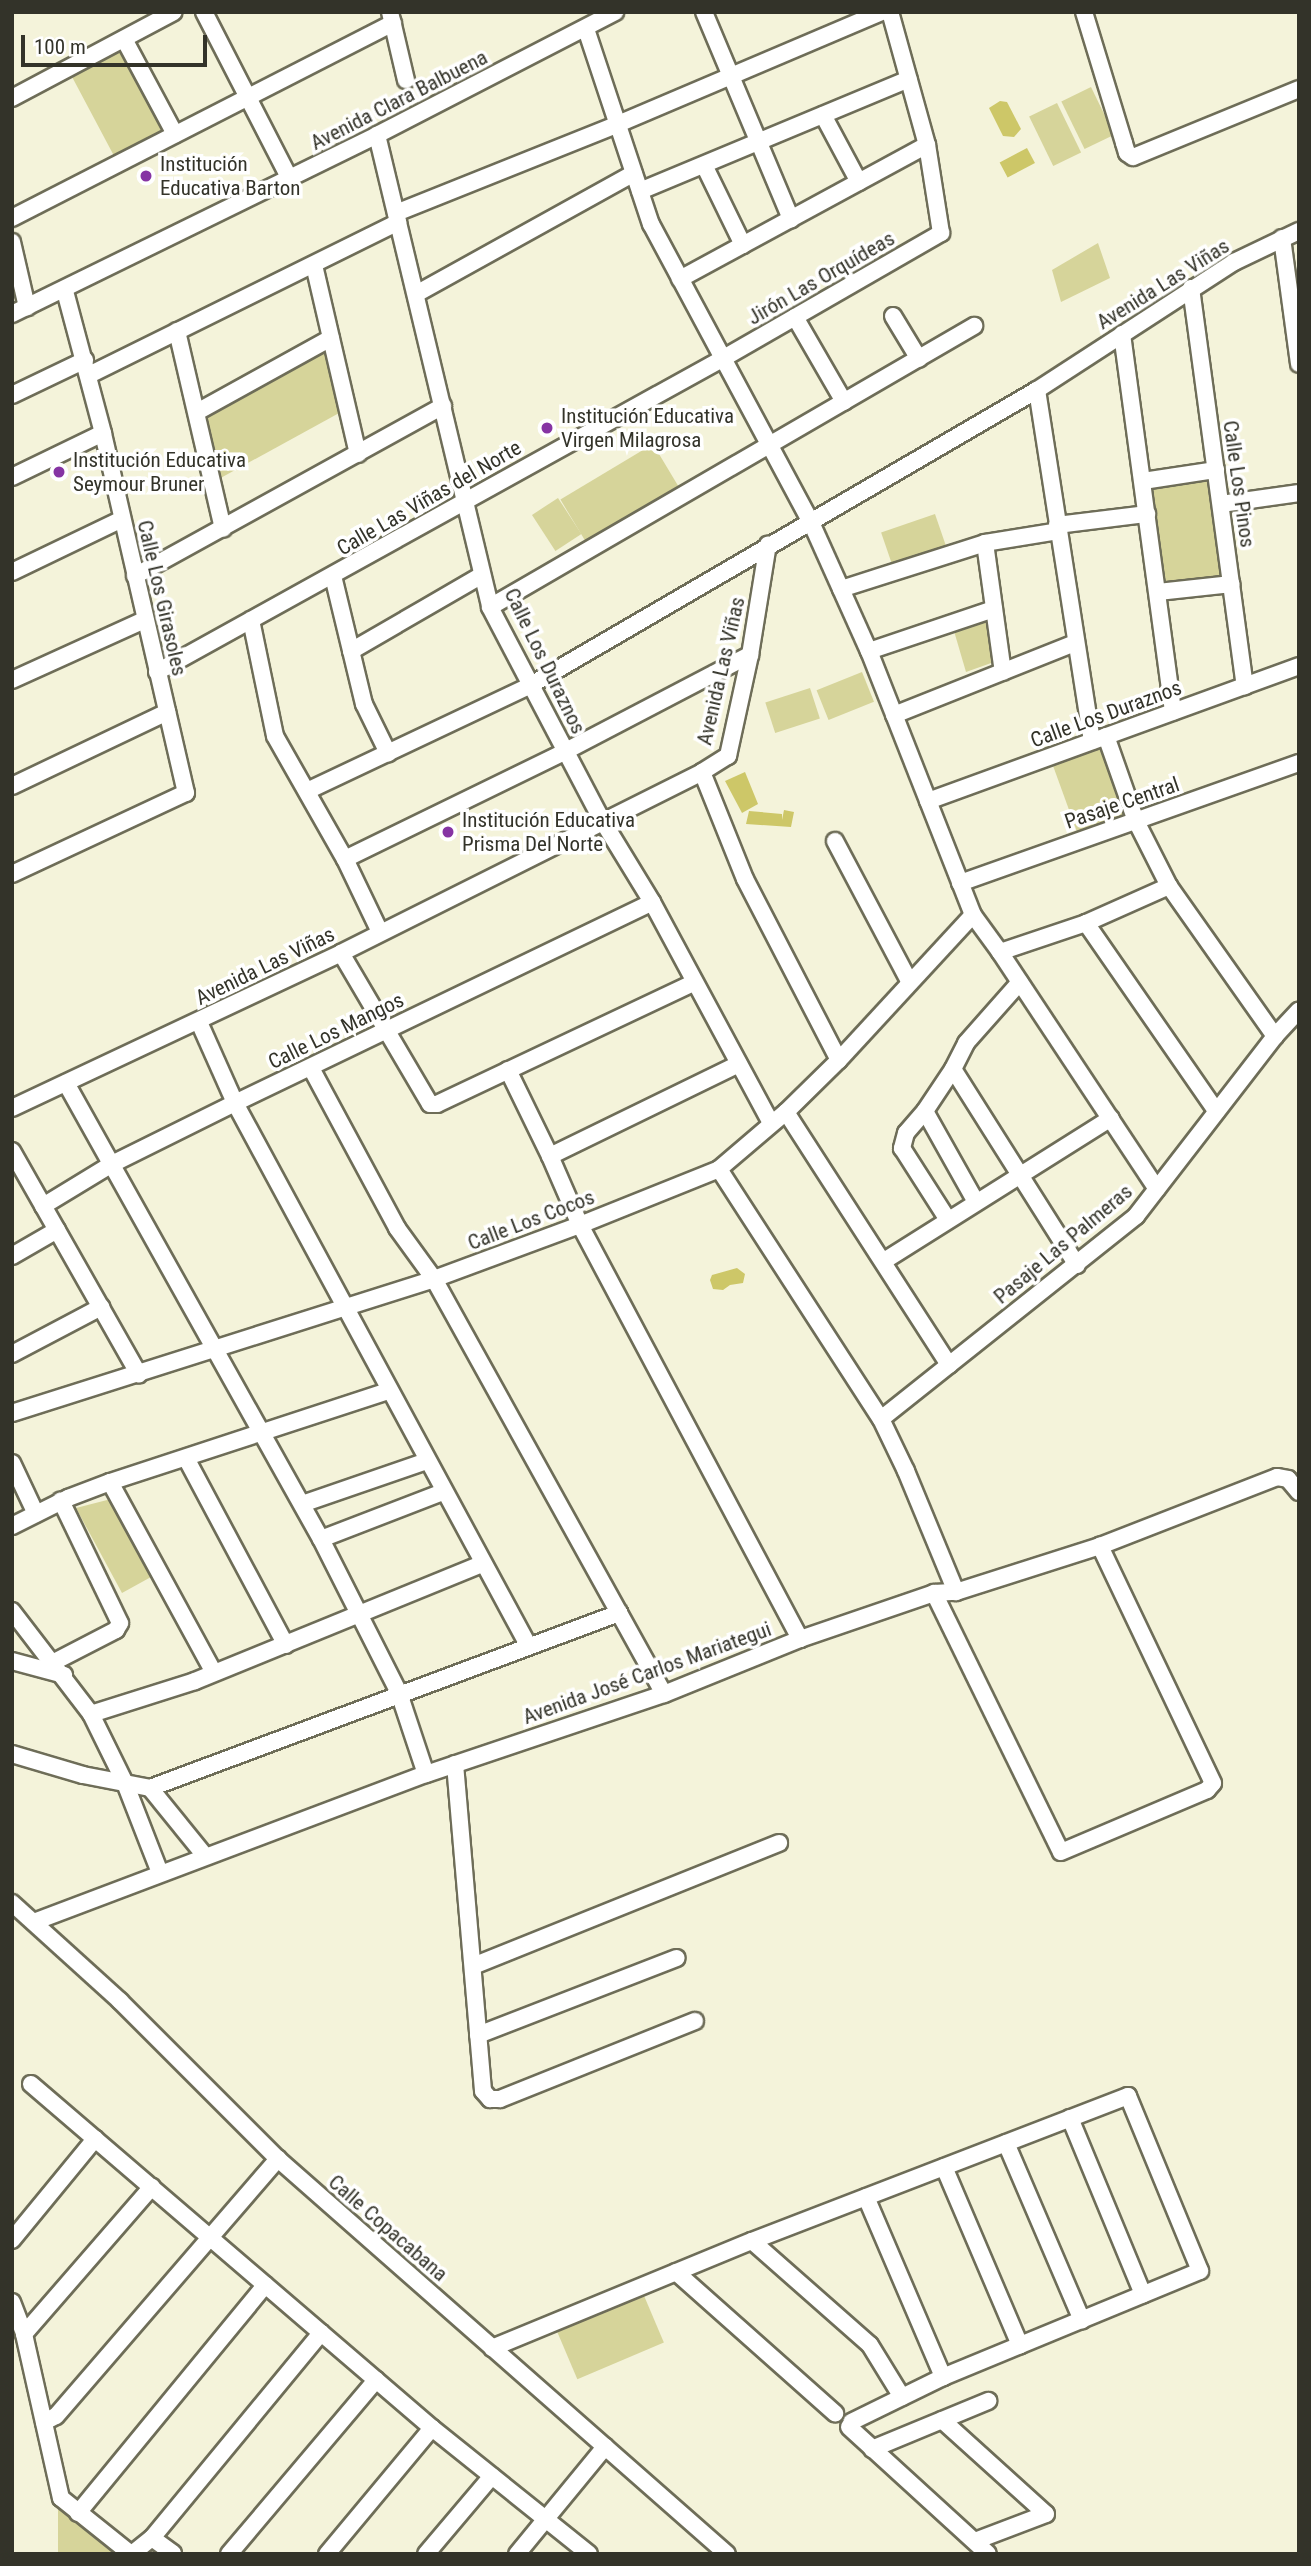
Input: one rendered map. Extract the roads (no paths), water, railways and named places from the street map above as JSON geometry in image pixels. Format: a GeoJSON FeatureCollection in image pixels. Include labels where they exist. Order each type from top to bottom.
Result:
{"type":"FeatureCollection","features":[{"type":"Feature","properties":{"kind":"street"},"geometry":{"type":"LineString","coordinates":[[12,98],[174,12]]}},
{"type":"Feature","properties":{"kind":"street"},"geometry":{"type":"LineString","coordinates":[[204,12],[290,179]]}},
{"type":"Feature","properties":{"kind":"street","name":"Avenida Clara Balbuena"},"geometry":{"type":"LineString","coordinates":[[20,310],[65,291],[290,179],[615,12]]}},
{"type":"Feature","properties":{"kind":"street"},"geometry":{"type":"LineString","coordinates":[[704,12],[792,219]]}},
{"type":"Feature","properties":{"kind":"street"},"geometry":{"type":"LineString","coordinates":[[12,396],[177,331],[314,264],[397,218],[883,12]]}},
{"type":"Feature","properties":{"kind":"street"},"geometry":{"type":"LineString","coordinates":[[680,279],[927,145],[890,12]]}},
{"type":"Feature","properties":{"kind":"street"},"geometry":{"type":"LineString","coordinates":[[1084,12],[1127,153],[1133,157],[1299,89]]}},
{"type":"Feature","properties":{"kind":"street"},"geometry":{"type":"LineString","coordinates":[[12,218],[248,97],[391,18],[406,80]]}},
{"type":"Feature","properties":{"kind":"street"},"geometry":{"type":"LineString","coordinates":[[586,29],[651,224],[810,520],[869,651],[973,915],[1157,1189]]}},
{"type":"Feature","properties":{"kind":"street"},"geometry":{"type":"LineString","coordinates":[[124,39],[175,134]]}},
{"type":"Feature","properties":{"kind":"street"},"geometry":{"type":"LineString","coordinates":[[640,191],[909,79]]}},
{"type":"Feature","properties":{"kind":"street"},"geometry":{"type":"LineString","coordinates":[[823,115],[859,182]]}},
{"type":"Feature","properties":{"kind":"street","name":"Calle Los Duraznos"},"geometry":{"type":"LineString","coordinates":[[377,135],[490,607],[529,686],[602,820],[652,902],[771,1123]]}},
{"type":"Feature","properties":{"kind":"street","name":"Jirón Las Orquídeas"},"geometry":{"type":"LineString","coordinates":[[722,359],[942,233],[927,145]]}},
{"type":"Feature","properties":{"kind":"street"},"geometry":{"type":"LineString","coordinates":[[704,165],[743,245]]}},
{"type":"Feature","properties":{"kind":"street"},"geometry":{"type":"LineString","coordinates":[[416,294],[634,173]]}},
{"type":"Feature","properties":{"kind":"street","name":"Avenida Las Viñas"},"geometry":{"type":"LineString","coordinates":[[12,1108],[341,953],[702,772],[728,756],[750,655],[768,544],[1037,390],[1191,288],[1299,231]]}},
{"type":"Feature","properties":{"kind":"street"},"geometry":{"type":"LineString","coordinates":[[1282,238],[1299,364]]}},
{"type":"Feature","properties":{"kind":"street"},"geometry":{"type":"LineString","coordinates":[[12,242],[20,310]]}},
{"type":"Feature","properties":{"kind":"street"},"geometry":{"type":"LineString","coordinates":[[314,264],[358,454]]}},
{"type":"Feature","properties":{"kind":"street","name":"Calle Los Pinos"},"geometry":{"type":"LineString","coordinates":[[1191,288],[1245,685]]}},
{"type":"Feature","properties":{"kind":"street","name":"Calle Los Girasoles"},"geometry":{"type":"LineString","coordinates":[[12,874],[186,793],[103,433],[65,291]]}},
{"type":"Feature","properties":{"kind":"street"},"geometry":{"type":"LineString","coordinates":[[892,316],[919,359]]}},
{"type":"Feature","properties":{"kind":"street"},"geometry":{"type":"LineString","coordinates":[[795,317],[844,402]]}},
{"type":"Feature","properties":{"kind":"street"},"geometry":{"type":"LineString","coordinates":[[490,607],[974,326]]}},
{"type":"Feature","properties":{"kind":"street"},"geometry":{"type":"LineString","coordinates":[[177,331],[223,529]]}},
{"type":"Feature","properties":{"kind":"street"},"geometry":{"type":"LineString","coordinates":[[1122,334],[1173,712]]}},
{"type":"Feature","properties":{"kind":"street"},"geometry":{"type":"LineString","coordinates":[[197,412],[331,338]]}},
{"type":"Feature","properties":{"kind":"street","name":"Calle Las Viñas del Norte"},"geometry":{"type":"LineString","coordinates":[[157,672],[722,359]]}},
{"type":"Feature","properties":{"kind":"street"},"geometry":{"type":"LineString","coordinates":[[1037,390],[1075,643],[1099,738],[1169,886],[1275,1036]]}},
{"type":"Feature","properties":{"kind":"street"},"geometry":{"type":"LineString","coordinates":[[135,576],[443,407]]}},
{"type":"Feature","properties":{"kind":"street"},"geometry":{"type":"LineString","coordinates":[[12,477],[103,433]]}},
{"type":"Feature","properties":{"kind":"street"},"geometry":{"type":"LineString","coordinates":[[1143,481],[1216,470]]}},
{"type":"Feature","properties":{"kind":"street"},"geometry":{"type":"LineString","coordinates":[[1221,504],[1299,493]]}},
{"type":"Feature","properties":{"kind":"street"},"geometry":{"type":"LineString","coordinates":[[841,589],[985,543],[1147,514]]}},
{"type":"Feature","properties":{"kind":"street"},"geometry":{"type":"LineString","coordinates":[[12,572],[122,519]]}},
{"type":"Feature","properties":{"kind":"street"},"geometry":{"type":"LineString","coordinates":[[985,543],[1003,672]]}},
{"type":"Feature","properties":{"kind":"street"},"geometry":{"type":"LineString","coordinates":[[307,791],[529,686],[768,544]]}},
{"type":"Feature","properties":{"kind":"street"},"geometry":{"type":"LineString","coordinates":[[351,651],[482,575]]}},
{"type":"Feature","properties":{"kind":"street"},"geometry":{"type":"LineString","coordinates":[[333,576],[364,704],[388,753]]}},
{"type":"Feature","properties":{"kind":"street"},"geometry":{"type":"LineString","coordinates":[[1158,592],[1232,584]]}},
{"type":"Feature","properties":{"kind":"street"},"geometry":{"type":"LineString","coordinates":[[869,651],[994,609]]}},
{"type":"Feature","properties":{"kind":"street"},"geometry":{"type":"LineString","coordinates":[[12,680],[144,620]]}},
{"type":"Feature","properties":{"kind":"street"},"geometry":{"type":"LineString","coordinates":[[251,620],[275,736],[345,859],[380,932]]}},
{"type":"Feature","properties":{"kind":"street"},"geometry":{"type":"LineString","coordinates":[[894,715],[1075,643]]}},
{"type":"Feature","properties":{"kind":"street"},"geometry":{"type":"LineString","coordinates":[[345,859],[566,751],[750,655]]}},
{"type":"Feature","properties":{"kind":"street","name":"Calle Los Duraznos"},"geometry":{"type":"LineString","coordinates":[[928,801],[1299,666]]}},
{"type":"Feature","properties":{"kind":"street"},"geometry":{"type":"LineString","coordinates":[[12,786],[167,712]]}},
{"type":"Feature","properties":{"kind":"street","name":"Pasaje Central"},"geometry":{"type":"LineString","coordinates":[[960,883],[1299,763]]}},
{"type":"Feature","properties":{"kind":"street"},"geometry":{"type":"LineString","coordinates":[[702,772],[745,879],[839,1060]]}},
{"type":"Feature","properties":{"kind":"street"},"geometry":{"type":"LineString","coordinates":[[835,841],[909,981]]}},
{"type":"Feature","properties":{"kind":"street"},"geometry":{"type":"LineString","coordinates":[[1000,952],[1086,923],[1169,886]]}},
{"type":"Feature","properties":{"kind":"street","name":"Calle Los Mangos"},"geometry":{"type":"LineString","coordinates":[[43,1206],[113,1164],[234,1103],[652,902]]}},
{"type":"Feature","properties":{"kind":"street","name":"Calle Los Cocos"},"geometry":{"type":"LineString","coordinates":[[12,1413],[139,1375],[342,1306],[434,1279],[580,1225],[719,1168],[786,1112],[839,1060],[909,981],[973,915]]}},
{"type":"Feature","properties":{"kind":"street"},"geometry":{"type":"LineString","coordinates":[[1086,923],[1216,1111]]}},
{"type":"Feature","properties":{"kind":"street"},"geometry":{"type":"LineString","coordinates":[[341,953],[430,1104],[437,1104],[695,982]]}},
{"type":"Feature","properties":{"kind":"street"},"geometry":{"type":"LineString","coordinates":[[948,1220],[902,1148],[906,1133],[925,1111],[953,1069],[966,1043],[1020,982]]}},
{"type":"Feature","properties":{"kind":"street","name":"Pasaje Las Palmeras"},"geometry":{"type":"LineString","coordinates":[[881,1419],[1136,1216],[1275,1036],[1296,1020]]}},
{"type":"Feature","properties":{"kind":"street"},"geometry":{"type":"LineString","coordinates":[[199,1022],[234,1103],[481,1564],[528,1645]]}},
{"type":"Feature","properties":{"kind":"street"},"geometry":{"type":"LineString","coordinates":[[550,1156],[739,1064]]}},
{"type":"Feature","properties":{"kind":"street"},"geometry":{"type":"LineString","coordinates":[[310,1068],[397,1228],[434,1279],[664,1694]]}},
{"type":"Feature","properties":{"kind":"street"},"geometry":{"type":"LineString","coordinates":[[953,1069],[1077,1265]]}},
{"type":"Feature","properties":{"kind":"street"},"geometry":{"type":"LineString","coordinates":[[508,1070],[580,1225],[800,1639]]}},
{"type":"Feature","properties":{"kind":"street"},"geometry":{"type":"LineString","coordinates":[[66,1083],[321,1539],[399,1693],[426,1774]]}},
{"type":"Feature","properties":{"kind":"street"},"geometry":{"type":"LineString","coordinates":[[925,1111],[976,1202]]}},
{"type":"Feature","properties":{"kind":"street"},"geometry":{"type":"LineString","coordinates":[[786,1112],[949,1364]]}},
{"type":"Feature","properties":{"kind":"street"},"geometry":{"type":"LineString","coordinates":[[884,1261],[1111,1118]]}},
{"type":"Feature","properties":{"kind":"street"},"geometry":{"type":"LineString","coordinates":[[12,1151],[139,1375]]}},
{"type":"Feature","properties":{"kind":"street"},"geometry":{"type":"LineString","coordinates":[[719,1168],[881,1419],[906,1471],[956,1592]]}},
{"type":"Feature","properties":{"kind":"street"},"geometry":{"type":"LineString","coordinates":[[12,1256],[57,1230]]}},
{"type":"Feature","properties":{"kind":"street"},"geometry":{"type":"LineString","coordinates":[[12,1354],[101,1307]]}},
{"type":"Feature","properties":{"kind":"street"},"geometry":{"type":"LineString","coordinates":[[12,1526],[61,1501],[110,1482],[264,1434],[388,1391]]}},
{"type":"Feature","properties":{"kind":"street"},"geometry":{"type":"LineString","coordinates":[[186,1458],[286,1645]]}},
{"type":"Feature","properties":{"kind":"street"},"geometry":{"type":"LineString","coordinates":[[302,1504],[427,1461]]}},
{"type":"Feature","properties":{"kind":"street"},"geometry":{"type":"LineString","coordinates":[[12,1463],[36,1514]]}},
{"type":"Feature","properties":{"kind":"street","name":"Avenida José Carlos Mariategui"},"geometry":{"type":"LineString","coordinates":[[34,1922],[160,1872],[426,1774],[664,1694],[800,1639],[934,1593],[956,1592],[1100,1546],[1277,1478],[1288,1479],[1299,1492]]}},
{"type":"Feature","properties":{"kind":"street"},"geometry":{"type":"LineString","coordinates":[[110,1482],[214,1673]]}},
{"type":"Feature","properties":{"kind":"street"},"geometry":{"type":"LineString","coordinates":[[321,1539],[443,1492]]}},
{"type":"Feature","properties":{"kind":"street"},"geometry":{"type":"LineString","coordinates":[[12,1661],[59,1669],[116,1630],[120,1623],[61,1501]]}},
{"type":"Feature","properties":{"kind":"street"},"geometry":{"type":"LineString","coordinates":[[934,1593],[1060,1852],[1207,1790],[1213,1783],[1100,1546]]}},
{"type":"Feature","properties":{"kind":"street"},"geometry":{"type":"LineString","coordinates":[[91,1714],[214,1673],[481,1564]]}},
{"type":"Feature","properties":{"kind":"street"},"geometry":{"type":"LineString","coordinates":[[12,1611],[91,1714],[125,1783],[160,1872]]}},
{"type":"Feature","properties":{"kind":"street"},"geometry":{"type":"LineString","coordinates":[[12,1754],[83,1775],[150,1787],[619,1613]]}},
{"type":"Feature","properties":{"kind":"street"},"geometry":{"type":"LineString","coordinates":[[455,1764],[483,2091],[490,2099],[500,2099],[695,2021]]}},
{"type":"Feature","properties":{"kind":"street"},"geometry":{"type":"LineString","coordinates":[[150,1787],[205,1856]]}},
{"type":"Feature","properties":{"kind":"street"},"geometry":{"type":"LineString","coordinates":[[473,1966],[779,1843]]}},
{"type":"Feature","properties":{"kind":"street","name":"Calle Copacabana"},"geometry":{"type":"LineString","coordinates":[[12,1903],[120,2001],[278,2159],[727,2554]]}},
{"type":"Feature","properties":{"kind":"street"},"geometry":{"type":"LineString","coordinates":[[478,2035],[677,1958]]}},
{"type":"Feature","properties":{"kind":"street"},"geometry":{"type":"LineString","coordinates":[[32,2084],[432,2428],[589,2554]]}},
{"type":"Feature","properties":{"kind":"street"},"geometry":{"type":"LineString","coordinates":[[492,2348],[752,2241],[1128,2095],[1200,2271],[943,2377],[850,2425],[872,2449],[988,2554]]}},
{"type":"Feature","properties":{"kind":"street"},"geometry":{"type":"LineString","coordinates":[[1070,2118],[1143,2294]]}},
{"type":"Feature","properties":{"kind":"street"},"geometry":{"type":"LineString","coordinates":[[12,2240],[95,2139]]}},
{"type":"Feature","properties":{"kind":"street"},"geometry":{"type":"LineString","coordinates":[[1006,2143],[1082,2320]]}},
{"type":"Feature","properties":{"kind":"street"},"geometry":{"type":"LineString","coordinates":[[44,2422],[56,2416],[278,2159]]}},
{"type":"Feature","properties":{"kind":"street"},"geometry":{"type":"LineString","coordinates":[[944,2167],[1020,2345]]}},
{"type":"Feature","properties":{"kind":"street"},"geometry":{"type":"LineString","coordinates":[[23,2334],[152,2188]]}},
{"type":"Feature","properties":{"kind":"street"},"geometry":{"type":"LineString","coordinates":[[866,2197],[943,2377]]}},
{"type":"Feature","properties":{"kind":"street"},"geometry":{"type":"LineString","coordinates":[[752,2241],[870,2345],[902,2397]]}},
{"type":"Feature","properties":{"kind":"street"},"geometry":{"type":"LineString","coordinates":[[676,2272],[835,2413]]}},
{"type":"Feature","properties":{"kind":"street"},"geometry":{"type":"LineString","coordinates":[[78,2513],[265,2285]]}},
{"type":"Feature","properties":{"kind":"street"},"geometry":{"type":"LineString","coordinates":[[12,2302],[23,2334],[61,2498],[131,2554],[152,2538],[321,2333]]}},
{"type":"Feature","properties":{"kind":"street"},"geometry":{"type":"LineString","coordinates":[[229,2554],[376,2380]]}},
{"type":"Feature","properties":{"kind":"street"},"geometry":{"type":"LineString","coordinates":[[872,2449],[988,2401]]}},
{"type":"Feature","properties":{"kind":"street"},"geometry":{"type":"LineString","coordinates":[[942,2420],[1046,2514],[975,2541]]}},
{"type":"Feature","properties":{"kind":"street"},"geometry":{"type":"LineString","coordinates":[[327,2554],[432,2428]]}},
{"type":"Feature","properties":{"kind":"street"},"geometry":{"type":"LineString","coordinates":[[517,2554],[605,2447]]}},
{"type":"Feature","properties":{"kind":"street"},"geometry":{"type":"LineString","coordinates":[[426,2554],[492,2476]]}},
{"type":"Feature","properties":{"kind":"street"},"geometry":{"type":"LineString","coordinates":[[152,2538],[173,2553]]}},
{"type":"Feature","properties":{"kind":"place","name":"Institución Educativa Barton"},"geometry":{"type":"Point","coordinates":[146,176]}},
{"type":"Feature","properties":{"kind":"place","name":"Institución Educativa Virgen Milagrosa"},"geometry":{"type":"Point","coordinates":[547,428]}},
{"type":"Feature","properties":{"kind":"place","name":"Institución Educativa Seymour Bruner"},"geometry":{"type":"Point","coordinates":[59,472]}},
{"type":"Feature","properties":{"kind":"place","name":"Institución Educativa Prisma Del Norte"},"geometry":{"type":"Point","coordinates":[448,832]}}]}
